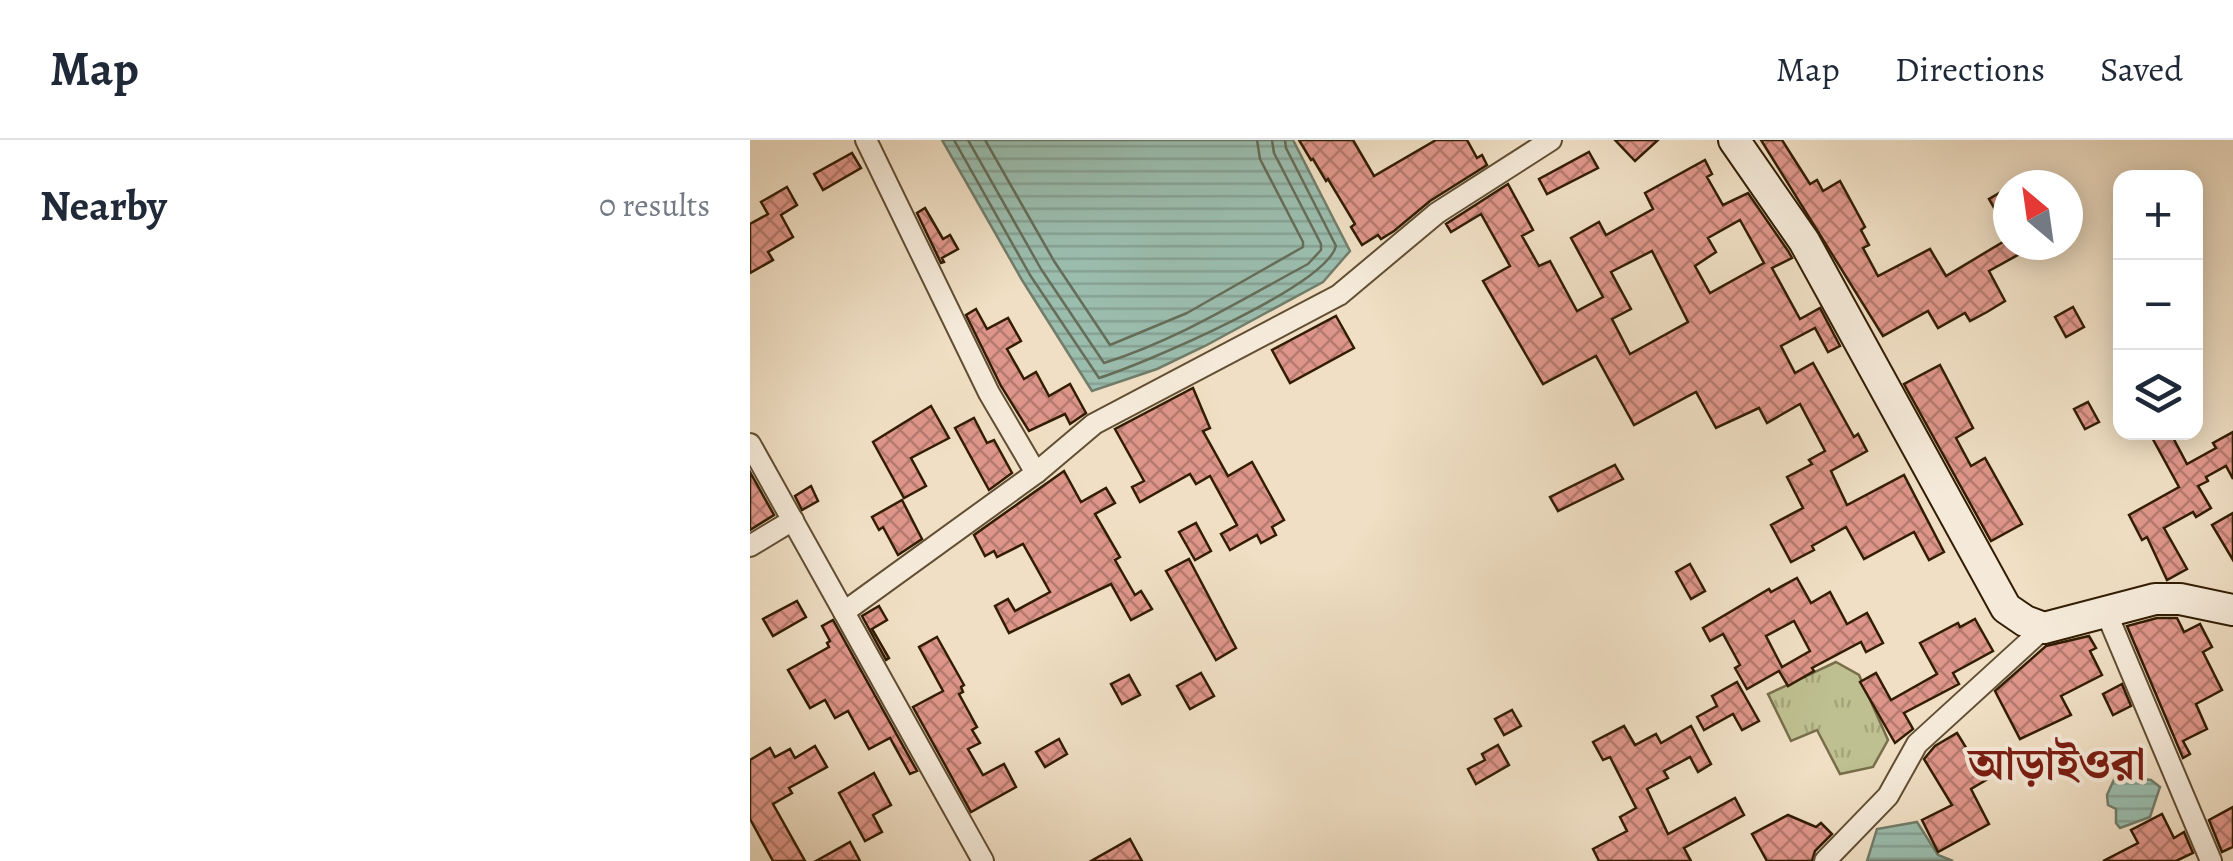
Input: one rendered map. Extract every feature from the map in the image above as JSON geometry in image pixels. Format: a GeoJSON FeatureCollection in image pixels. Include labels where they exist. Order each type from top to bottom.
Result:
{"type":"FeatureCollection","features":[{"type":"Feature","properties":{"kind":"main road"},"geometry":{"type":"LineString","coordinates":[[1734,140],[1804,241],[2006,608],[2044,628],[2155,598],[2180,598],[2233,610]]}},
{"type":"Feature","properties":{"kind":"street"},"geometry":{"type":"LineString","coordinates":[[866,140],[989,394],[1036,473]]}},
{"type":"Feature","properties":{"kind":"street"},"geometry":{"type":"LineString","coordinates":[[844,612],[1036,473],[1094,424],[1339,295],[1437,213],[1551,140]]}},
{"type":"Feature","properties":{"kind":"street"},"geometry":{"type":"LineString","coordinates":[[750,444],[983,861]]}},
{"type":"Feature","properties":{"kind":"street"},"geometry":{"type":"LineString","coordinates":[[750,546],[793,520]]}},
{"type":"Feature","properties":{"kind":"street"},"geometry":{"type":"LineString","coordinates":[[2106,612],[2211,861]]}},
{"type":"Feature","properties":{"kind":"street"},"geometry":{"type":"LineString","coordinates":[[1825,861],[1888,796],[1917,744],[2044,628]]}},
{"type":"Feature","properties":{"kind":"green space"},"geometry":{"type":"Polygon","coordinates":[[[1836,662],[1859,675],[1888,740],[1873,767],[1840,774],[1817,730],[1791,741],[1768,694],[1836,662]]]}},
{"type":"Feature","properties":{"kind":"water"},"geometry":{"type":"Polygon","coordinates":[[[942,140],[1293,140],[1350,251],[1323,282],[1157,369],[1092,391],[1022,280],[942,140]]]}},
{"type":"Feature","properties":{"kind":"water"},"geometry":{"type":"Polygon","coordinates":[[[2113,762],[2125,762],[2142,779],[2160,787],[2150,817],[2120,828],[2116,809],[2108,805],[2107,795],[2116,775],[2113,762]]]}},
{"type":"Feature","properties":{"kind":"water"},"geometry":{"type":"Polygon","coordinates":[[[1917,822],[1938,855],[1953,861],[1867,861],[1877,829],[1917,822]]]}},
{"type":"Feature","properties":{"kind":"building"},"geometry":{"type":"Polygon","coordinates":[[[1299,140],[1353,140],[1374,176],[1436,140],[1467,140],[1477,158],[1482,155],[1487,165],[1430,201],[1394,231],[1362,245],[1351,227],[1355,224],[1328,179],[1299,140]]]}},
{"type":"Feature","properties":{"kind":"building"},"geometry":{"type":"Polygon","coordinates":[[[1615,140],[1658,140],[1635,161],[1615,140]]]}},
{"type":"Feature","properties":{"kind":"building"},"geometry":{"type":"Polygon","coordinates":[[[1761,140],[1782,140],[1810,184],[1817,180],[1823,191],[1840,181],[1865,227],[1861,230],[1869,245],[1863,248],[1878,276],[1930,249],[1946,276],[1993,248],[1993,260],[2009,260],[1989,271],[2005,301],[1987,312],[1970,321],[1965,313],[1938,328],[1928,311],[1883,336],[1761,140]]]}},
{"type":"Feature","properties":{"kind":"building"},"geometry":{"type":"Polygon","coordinates":[[[1589,152],[1598,168],[1547,194],[1539,179],[1589,152]]]}},
{"type":"Feature","properties":{"kind":"building"},"geometry":{"type":"Polygon","coordinates":[[[852,153],[861,168],[823,190],[814,174],[852,153]]]}},
{"type":"Feature","properties":{"kind":"building"},"geometry":{"type":"Polygon","coordinates":[[[1705,160],[1712,174],[1707,177],[1723,205],[1748,193],[1792,258],[1772,268],[1800,319],[1820,308],[1840,346],[1828,352],[1815,328],[1781,346],[1795,373],[1813,363],[1854,437],[1858,434],[1867,451],[1831,471],[1847,505],[1904,475],[1944,552],[1929,560],[1914,532],[1864,559],[1846,527],[1791,562],[1771,525],[1803,508],[1787,477],[1812,464],[1809,460],[1825,451],[1800,404],[1767,423],[1759,408],[1716,428],[1696,392],[1634,425],[1596,356],[1543,384],[1483,281],[1510,266],[1481,214],[1451,232],[1446,224],[1508,184],[1533,230],[1522,236],[1539,266],[1550,261],[1577,311],[1603,297],[1571,238],[1599,222],[1606,235],[1653,209],[1645,193],[1705,160]],[[1740,220],[1708,238],[1716,252],[1695,266],[1710,293],[1764,263],[1740,220]],[[1652,251],[1611,272],[1631,309],[1612,319],[1630,354],[1688,322],[1652,251]]]}},
{"type":"Feature","properties":{"kind":"building"},"geometry":{"type":"Polygon","coordinates":[[[787,187],[797,205],[781,215],[793,237],[768,252],[773,260],[750,273],[750,224],[768,214],[761,202],[787,187]]]}},
{"type":"Feature","properties":{"kind":"building"},"geometry":{"type":"Polygon","coordinates":[[[925,208],[943,239],[950,235],[958,249],[942,258],[941,263],[917,213],[925,208]]]}},
{"type":"Feature","properties":{"kind":"building"},"geometry":{"type":"Polygon","coordinates":[[[2073,307],[2084,327],[2066,337],[2055,317],[2073,307]]]}},
{"type":"Feature","properties":{"kind":"building"},"geometry":{"type":"Polygon","coordinates":[[[976,309],[987,329],[1008,318],[1021,341],[1007,349],[1024,379],[1036,372],[1049,396],[1070,384],[1086,413],[1070,424],[1065,414],[1029,431],[1001,386],[966,315],[976,309]]]}},
{"type":"Feature","properties":{"kind":"building"},"geometry":{"type":"Polygon","coordinates":[[[1336,316],[1354,348],[1290,383],[1272,350],[1336,316]]]}},
{"type":"Feature","properties":{"kind":"building"},"geometry":{"type":"Polygon","coordinates":[[[1940,365],[1973,428],[1956,438],[1971,466],[1985,458],[2022,524],[1991,541],[1904,384],[1940,365]]]}},
{"type":"Feature","properties":{"kind":"building"},"geometry":{"type":"Polygon","coordinates":[[[1193,388],[1210,428],[1203,431],[1228,476],[1252,462],[1284,520],[1272,527],[1276,535],[1261,543],[1257,535],[1230,550],[1221,534],[1237,525],[1210,476],[1196,484],[1190,474],[1140,502],[1132,487],[1144,481],[1115,429],[1193,388]]]}},
{"type":"Feature","properties":{"kind":"building"},"geometry":{"type":"Polygon","coordinates":[[[2088,402],[2099,422],[2085,429],[2074,409],[2088,402]]]}},
{"type":"Feature","properties":{"kind":"building"},"geometry":{"type":"Polygon","coordinates":[[[931,406],[949,438],[911,458],[926,486],[904,498],[873,442],[931,406]]]}},
{"type":"Feature","properties":{"kind":"building"},"geometry":{"type":"Polygon","coordinates":[[[974,418],[987,443],[994,440],[1012,473],[989,490],[955,428],[974,418]]]}},
{"type":"Feature","properties":{"kind":"building"},"geometry":{"type":"Polygon","coordinates":[[[2233,432],[2233,479],[2226,466],[2206,477],[2208,481],[2198,486],[2211,508],[2196,517],[2193,512],[2164,528],[2187,569],[2167,580],[2147,537],[2142,540],[2129,515],[2179,487],[2153,440],[2174,440],[2187,464],[2216,448],[2213,443],[2233,432]]]}},
{"type":"Feature","properties":{"kind":"building"},"geometry":{"type":"Polygon","coordinates":[[[1615,465],[1623,479],[1558,511],[1550,497],[1615,465]]]}},
{"type":"Feature","properties":{"kind":"building"},"geometry":{"type":"Polygon","coordinates":[[[1064,471],[1081,502],[1106,488],[1115,503],[1095,514],[1120,557],[1115,560],[1135,595],[1141,591],[1152,609],[1131,620],[1111,584],[1009,633],[995,606],[1008,599],[1015,611],[1050,592],[1023,544],[997,557],[994,551],[985,556],[974,535],[1064,471]]]}},
{"type":"Feature","properties":{"kind":"building"},"geometry":{"type":"Polygon","coordinates":[[[750,472],[774,515],[750,530],[750,472]]]}},
{"type":"Feature","properties":{"kind":"building"},"geometry":{"type":"Polygon","coordinates":[[[811,486],[818,501],[802,510],[795,496],[811,486]]]}},
{"type":"Feature","properties":{"kind":"building"},"geometry":{"type":"Polygon","coordinates":[[[902,500],[922,539],[898,555],[883,527],[879,530],[872,517],[902,500]]]}},
{"type":"Feature","properties":{"kind":"building"},"geometry":{"type":"Polygon","coordinates":[[[2233,513],[2233,560],[2212,525],[2233,513]]]}},
{"type":"Feature","properties":{"kind":"building"},"geometry":{"type":"Polygon","coordinates":[[[1196,523],[1211,551],[1195,560],[1179,532],[1196,523]]]}},
{"type":"Feature","properties":{"kind":"building"},"geometry":{"type":"Polygon","coordinates":[[[1189,559],[1236,648],[1216,660],[1166,571],[1189,559]]]}},
{"type":"Feature","properties":{"kind":"building"},"geometry":{"type":"Polygon","coordinates":[[[1690,564],[1705,591],[1691,599],[1676,572],[1690,564]]]}},
{"type":"Feature","properties":{"kind":"building"},"geometry":{"type":"Polygon","coordinates":[[[1797,578],[1811,603],[1830,592],[1847,624],[1867,613],[1883,643],[1866,652],[1861,642],[1812,668],[1814,671],[1788,686],[1779,671],[1747,689],[1735,668],[1740,665],[1723,634],[1710,641],[1703,628],[1769,589],[1771,592],[1797,578]],[[1794,621],[1766,636],[1782,667],[1810,651],[1794,621]]]}},
{"type":"Feature","properties":{"kind":"building"},"geometry":{"type":"Polygon","coordinates":[[[797,601],[806,617],[773,636],[763,619],[797,601]]]}},
{"type":"Feature","properties":{"kind":"building"},"geometry":{"type":"Polygon","coordinates":[[[879,606],[887,620],[872,629],[889,658],[886,660],[862,616],[879,606]]]}},
{"type":"Feature","properties":{"kind":"building"},"geometry":{"type":"Polygon","coordinates":[[[2157,618],[2177,618],[2184,632],[2200,624],[2212,647],[2203,652],[2222,690],[2196,704],[2207,729],[2183,741],[2190,754],[2183,758],[2127,626],[2157,618]]]}},
{"type":"Feature","properties":{"kind":"building"},"geometry":{"type":"Polygon","coordinates":[[[1975,619],[1993,651],[1953,673],[1959,684],[1904,713],[1913,729],[1895,743],[1860,682],[1876,673],[1891,700],[1937,674],[1920,643],[1958,623],[1960,627],[1975,619]]]}},
{"type":"Feature","properties":{"kind":"building"},"geometry":{"type":"Polygon","coordinates":[[[833,620],[917,771],[910,774],[890,738],[869,749],[848,711],[835,718],[825,700],[810,708],[788,670],[829,647],[822,626],[833,620]]]}},
{"type":"Feature","properties":{"kind":"building"},"geometry":{"type":"Polygon","coordinates":[[[2089,636],[2096,648],[2090,651],[2102,675],[2061,696],[2071,715],[2020,739],[1995,691],[2046,646],[2089,636]]]}},
{"type":"Feature","properties":{"kind":"building"},"geometry":{"type":"Polygon","coordinates":[[[937,637],[964,685],[959,694],[977,727],[972,730],[980,743],[968,749],[983,775],[1004,764],[1016,787],[971,812],[913,707],[943,691],[919,647],[937,637]]]}},
{"type":"Feature","properties":{"kind":"building"},"geometry":{"type":"Polygon","coordinates":[[[1201,673],[1214,696],[1190,709],[1177,686],[1201,673]]]}},
{"type":"Feature","properties":{"kind":"building"},"geometry":{"type":"Polygon","coordinates":[[[1129,675],[1140,695],[1122,704],[1111,684],[1129,675]]]}},
{"type":"Feature","properties":{"kind":"building"},"geometry":{"type":"Polygon","coordinates":[[[1737,682],[1759,721],[1742,730],[1733,714],[1704,730],[1697,717],[1717,706],[1712,696],[1737,682]]]}},
{"type":"Feature","properties":{"kind":"building"},"geometry":{"type":"Polygon","coordinates":[[[2122,684],[2131,706],[2113,715],[2103,694],[2122,684]]]}},
{"type":"Feature","properties":{"kind":"building"},"geometry":{"type":"Polygon","coordinates":[[[1512,710],[1521,726],[1504,735],[1495,719],[1512,710]]]}},
{"type":"Feature","properties":{"kind":"building"},"geometry":{"type":"Polygon","coordinates":[[[1624,726],[1635,745],[1656,734],[1661,743],[1691,726],[1711,764],[1698,772],[1690,757],[1664,771],[1668,778],[1647,789],[1668,834],[1735,798],[1744,815],[1684,848],[1691,861],[1599,861],[1593,849],[1627,831],[1620,817],[1636,808],[1610,757],[1603,760],[1593,742],[1624,726]]]}},
{"type":"Feature","properties":{"kind":"building"},"geometry":{"type":"Polygon","coordinates":[[[1957,733],[1986,780],[1971,789],[1989,824],[1938,852],[1922,820],[1952,805],[1924,759],[1935,746],[1957,733]]]}},
{"type":"Feature","properties":{"kind":"building"},"geometry":{"type":"Polygon","coordinates":[[[1059,739],[1067,754],[1045,767],[1036,752],[1059,739]]]}},
{"type":"Feature","properties":{"kind":"building"},"geometry":{"type":"Polygon","coordinates":[[[1498,745],[1509,765],[1476,784],[1468,769],[1485,760],[1482,754],[1498,745]]]}},
{"type":"Feature","properties":{"kind":"building"},"geometry":{"type":"Polygon","coordinates":[[[815,746],[827,767],[789,788],[792,793],[773,804],[805,861],[773,861],[750,819],[750,760],[770,748],[775,757],[790,749],[795,758],[815,746]]]}},
{"type":"Feature","properties":{"kind":"building"},"geometry":{"type":"Polygon","coordinates":[[[874,773],[891,805],[873,815],[882,832],[865,841],[839,793],[874,773]]]}},
{"type":"Feature","properties":{"kind":"building"},"geometry":{"type":"Polygon","coordinates":[[[2233,807],[2233,847],[2222,852],[2209,820],[2233,807]]]}},
{"type":"Feature","properties":{"kind":"building"},"geometry":{"type":"Polygon","coordinates":[[[2162,814],[2174,838],[2184,832],[2193,853],[2176,861],[2103,861],[2138,843],[2131,830],[2162,814]]]}},
{"type":"Feature","properties":{"kind":"building"},"geometry":{"type":"Polygon","coordinates":[[[1788,815],[1816,827],[1821,823],[1832,834],[1815,851],[1812,861],[1767,861],[1752,834],[1788,815]]]}},
{"type":"Feature","properties":{"kind":"building"},"geometry":{"type":"Polygon","coordinates":[[[1130,839],[1142,861],[1091,861],[1130,839]]]}},
{"type":"Feature","properties":{"kind":"building"},"geometry":{"type":"Polygon","coordinates":[[[850,842],[860,861],[816,861],[850,842]]]}},
{"type":"Feature","properties":{"kind":"district","name":"আড়াইওরা"},"geometry":{"type":"Point","coordinates":[2057,763]}}]}
